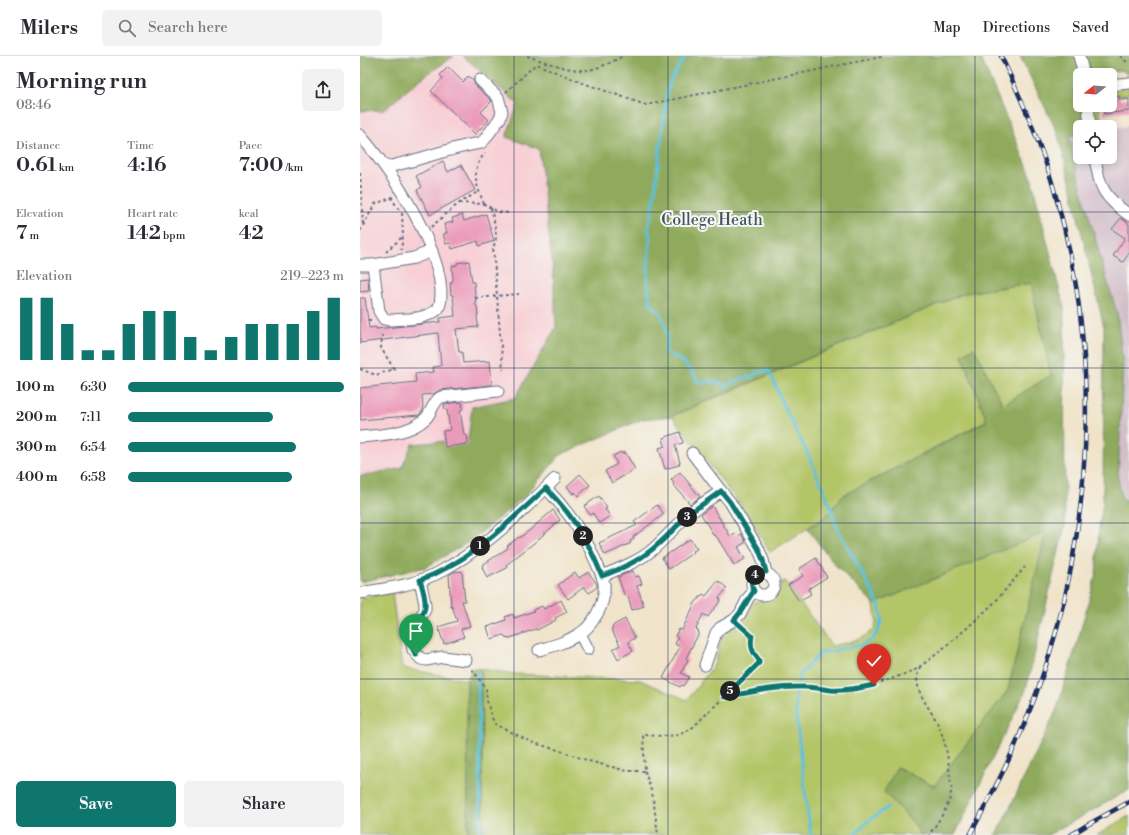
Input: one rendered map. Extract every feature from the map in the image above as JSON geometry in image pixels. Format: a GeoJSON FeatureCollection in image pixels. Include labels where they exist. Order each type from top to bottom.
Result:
{"type":"FeatureCollection","features":[{"type":"Feature","properties":{"kind":"street"},"geometry":{"type":"LineString","coordinates":[[1079,56],[1082,68]]}},
{"type":"Feature","properties":{"kind":"street"},"geometry":{"type":"LineString","coordinates":[[386,167],[481,143],[500,118],[502,107],[498,97],[480,80]]}},
{"type":"Feature","properties":{"kind":"street"},"geometry":{"type":"LineString","coordinates":[[1117,84],[1129,83]]}},
{"type":"Feature","properties":{"kind":"street"},"geometry":{"type":"LineString","coordinates":[[360,135],[386,167],[410,206],[432,251],[440,278],[441,301],[438,309],[432,314],[423,317],[388,320],[384,319],[379,312],[374,265]]}},
{"type":"Feature","properties":{"kind":"street"},"geometry":{"type":"LineString","coordinates":[[1096,164],[1098,178],[1108,198],[1115,205],[1128,211]]}},
{"type":"Feature","properties":{"kind":"street"},"geometry":{"type":"LineString","coordinates":[[360,265],[374,265],[414,258],[432,251]]}},
{"type":"Feature","properties":{"kind":"street"},"geometry":{"type":"LineString","coordinates":[[360,437],[402,431],[415,425],[425,419],[430,413],[435,402],[441,397],[498,391]]}},
{"type":"Feature","properties":{"kind":"street"},"geometry":{"type":"LineString","coordinates":[[692,454],[730,502],[758,548],[766,572],[774,580],[772,591],[765,595],[761,595],[754,591],[751,585],[753,578],[759,573],[766,572]]}},
{"type":"Feature","properties":{"kind":"street"},"geometry":{"type":"LineString","coordinates":[[360,593],[390,588],[420,580],[432,576],[460,560],[485,543],[511,521],[555,479]]}},
{"type":"Feature","properties":{"kind":"street"},"geometry":{"type":"LineString","coordinates":[[539,650],[565,642],[580,634],[594,620],[603,599],[604,589],[602,576],[587,541],[563,506],[546,488]]}},
{"type":"Feature","properties":{"kind":"street"},"geometry":{"type":"LineString","coordinates":[[602,576],[627,566],[645,555],[694,510],[721,491]]}},
{"type":"Feature","properties":{"kind":"street"},"geometry":{"type":"LineString","coordinates":[[420,580],[425,610],[413,631],[413,650],[421,659],[426,660],[443,657],[466,660]]}},
{"type":"Feature","properties":{"kind":"street"},"geometry":{"type":"LineString","coordinates":[[705,665],[716,633],[740,614],[748,598],[754,591]]}},
{"type":"Feature","properties":{"kind":"street"},"geometry":{"type":"LineString","coordinates":[[580,634],[588,649]]}},
{"type":"Feature","properties":{"kind":"path"},"geometry":{"type":"LineString","coordinates":[[527,56],[550,63],[584,70],[595,68],[623,56]]}},
{"type":"Feature","properties":{"kind":"path"},"geometry":{"type":"LineString","coordinates":[[502,107],[506,91],[536,64],[580,82],[646,105],[885,56]]}},
{"type":"Feature","properties":{"kind":"path"},"geometry":{"type":"LineString","coordinates":[[1120,56],[1129,64]]}},
{"type":"Feature","properties":{"kind":"path"},"geometry":{"type":"LineString","coordinates":[[484,204],[475,173],[480,159],[486,152]]}},
{"type":"Feature","properties":{"kind":"path"},"geometry":{"type":"LineString","coordinates":[[360,173],[363,226]]}},
{"type":"Feature","properties":{"kind":"path"},"geometry":{"type":"LineString","coordinates":[[424,234],[458,204],[479,191]]}},
{"type":"Feature","properties":{"kind":"path"},"geometry":{"type":"LineString","coordinates":[[360,231],[375,204],[395,196]]}},
{"type":"Feature","properties":{"kind":"path"},"geometry":{"type":"LineString","coordinates":[[391,197],[402,214],[403,236],[400,253],[405,252]]}},
{"type":"Feature","properties":{"kind":"path"},"geometry":{"type":"LineString","coordinates":[[458,204],[484,204],[498,212],[510,212]]}},
{"type":"Feature","properties":{"kind":"path"},"geometry":{"type":"LineString","coordinates":[[491,208],[496,230],[495,243],[493,247],[503,370]]}},
{"type":"Feature","properties":{"kind":"path"},"geometry":{"type":"LineString","coordinates":[[388,254],[382,255],[403,236]]}},
{"type":"Feature","properties":{"kind":"path"},"geometry":{"type":"LineString","coordinates":[[475,298],[519,294]]}},
{"type":"Feature","properties":{"kind":"path"},"geometry":{"type":"LineString","coordinates":[[360,368],[376,375],[394,369],[380,348],[382,335]]}},
{"type":"Feature","properties":{"kind":"path"},"geometry":{"type":"LineString","coordinates":[[724,697],[793,687],[832,690],[857,689],[874,685],[915,670],[933,657],[995,602],[1025,567]]}},
{"type":"Feature","properties":{"kind":"path"},"geometry":{"type":"LineString","coordinates":[[658,835],[654,797],[645,771],[643,735],[679,735],[691,729],[759,663],[759,660],[753,653],[750,642],[752,636],[734,620]]}},
{"type":"Feature","properties":{"kind":"path"},"geometry":{"type":"LineString","coordinates":[[921,665],[918,670],[918,687],[926,705],[939,727],[946,748],[952,791],[948,803],[929,835]]}},
{"type":"Feature","properties":{"kind":"path"},"geometry":{"type":"LineString","coordinates":[[475,673],[486,688],[487,701],[495,724],[531,742],[589,761],[627,771],[645,771]]}},
{"type":"Feature","properties":{"kind":"shaded area"},"geometry":{"type":"Polygon","coordinates":[[[454,56],[463,56],[518,104],[507,137],[539,149],[553,271],[556,327],[515,398],[472,407],[468,439],[412,444],[402,468],[360,476],[360,111],[384,110],[419,80],[454,56]]]}},
{"type":"Feature","properties":{"kind":"shaded area"},"geometry":{"type":"Polygon","coordinates":[[[1129,126],[1129,501],[1122,500],[1118,478],[1123,363],[1117,313],[1075,164],[1117,164],[1117,128],[1129,126]]]}},
{"type":"Feature","properties":{"kind":"shaded area"},"geometry":{"type":"Polygon","coordinates":[[[1073,135],[1073,154],[1069,136],[1073,135]]]}},
{"type":"Feature","properties":{"kind":"green space"},"geometry":{"type":"Polygon","coordinates":[[[360,56],[454,56],[419,80],[384,110],[360,111],[360,56]]]}},
{"type":"Feature","properties":{"kind":"green space","name":"College Heath"},"geometry":{"type":"Polygon","coordinates":[[[463,56],[980,56],[1030,173],[1064,308],[1065,525],[1026,690],[955,835],[921,835],[915,825],[884,792],[897,767],[934,786],[1008,690],[1046,532],[874,604],[835,565],[807,528],[824,518],[844,495],[987,421],[962,355],[974,348],[1003,405],[1051,375],[1031,283],[965,293],[672,416],[643,419],[560,455],[526,495],[472,540],[426,567],[360,582],[360,476],[402,468],[412,444],[468,439],[472,407],[515,398],[556,327],[553,271],[539,149],[506,137],[518,104],[463,56]]]}},
{"type":"Feature","properties":{"kind":"green space"},"geometry":{"type":"Polygon","coordinates":[[[1020,56],[1129,56],[1129,74],[1121,70],[1117,71],[1117,68],[1073,68],[1073,112],[1089,112],[1089,120],[1073,120],[1073,135],[1069,136],[1073,154],[1073,164],[1075,164],[1117,313],[1123,363],[1118,478],[1122,500],[1129,501],[1129,790],[1048,835],[995,835],[1004,820],[1056,711],[1096,575],[1099,527],[1103,503],[1104,327],[1057,132],[1020,56]]]}},
{"type":"Feature","properties":{"kind":"green space"},"geometry":{"type":"Polygon","coordinates":[[[1129,83],[1129,94],[1117,96],[1117,84],[1129,83]]]}},
{"type":"Feature","properties":{"kind":"green space"},"geometry":{"type":"Polygon","coordinates":[[[1089,112],[1100,112],[1101,120],[1089,120],[1089,112]]]}},
{"type":"Feature","properties":{"kind":"green space"},"geometry":{"type":"Polygon","coordinates":[[[1031,283],[1051,375],[1003,405],[973,348],[962,355],[987,420],[844,495],[824,518],[770,552],[745,511],[672,416],[965,293],[1031,283]]]}},
{"type":"Feature","properties":{"kind":"green space"},"geometry":{"type":"Polygon","coordinates":[[[1047,531],[1008,690],[934,786],[897,767],[915,825],[921,835],[483,835],[481,669],[515,674],[640,680],[687,700],[714,665],[723,633],[743,620],[754,602],[767,598],[778,591],[784,580],[832,646],[851,642],[870,633],[876,623],[874,604],[1047,531]]]}},
{"type":"Feature","properties":{"kind":"green space"},"geometry":{"type":"Polygon","coordinates":[[[392,592],[402,668],[467,680],[468,835],[360,835],[360,598],[392,592]]]}},
{"type":"Feature","properties":{"kind":"green space"},"geometry":{"type":"Polygon","coordinates":[[[472,668],[481,669],[483,835],[468,835],[467,680],[472,668]]]}},
{"type":"Feature","properties":{"kind":"green space"},"geometry":{"type":"Polygon","coordinates":[[[1129,816],[1129,835],[1097,835],[1129,816]]]}},
{"type":"Feature","properties":{"kind":"building"},"geometry":{"type":"Polygon","coordinates":[[[448,67],[463,82],[468,76],[492,101],[481,112],[489,120],[475,134],[431,91],[443,78],[440,75],[448,67]]]}},
{"type":"Feature","properties":{"kind":"building"},"geometry":{"type":"Polygon","coordinates":[[[1117,96],[1119,96],[1120,100],[1129,99],[1129,111],[1104,114],[1104,112],[1117,112],[1117,96]]]}},
{"type":"Feature","properties":{"kind":"building"},"geometry":{"type":"Polygon","coordinates":[[[443,161],[448,172],[461,165],[475,190],[430,215],[417,190],[422,187],[416,176],[443,161]]]}},
{"type":"Feature","properties":{"kind":"building"},"geometry":{"type":"Polygon","coordinates":[[[486,214],[494,241],[479,246],[478,241],[452,249],[450,243],[446,244],[443,234],[447,233],[444,224],[453,222],[452,218],[462,215],[464,221],[486,214]]]}},
{"type":"Feature","properties":{"kind":"building"},"geometry":{"type":"Polygon","coordinates":[[[1121,218],[1129,224],[1129,253],[1123,262],[1113,256],[1125,238],[1112,229],[1121,218]]]}},
{"type":"Feature","properties":{"kind":"building"},"geometry":{"type":"Polygon","coordinates":[[[469,261],[472,282],[474,282],[478,327],[456,329],[459,352],[462,352],[463,363],[490,361],[492,385],[440,390],[433,394],[422,395],[423,410],[419,415],[360,420],[360,388],[416,382],[415,374],[434,372],[433,367],[441,366],[438,333],[360,343],[360,298],[365,298],[369,328],[376,327],[376,329],[440,322],[440,318],[455,316],[450,283],[452,283],[453,280],[452,266],[457,265],[457,263],[469,261]]]}},
{"type":"Feature","properties":{"kind":"building"},"geometry":{"type":"Polygon","coordinates":[[[368,278],[369,291],[360,292],[360,279],[368,278]]]}},
{"type":"Feature","properties":{"kind":"building"},"geometry":{"type":"Polygon","coordinates":[[[462,402],[463,409],[460,410],[464,435],[467,435],[468,444],[445,447],[443,431],[450,430],[447,410],[445,410],[444,404],[462,402]]]}},
{"type":"Feature","properties":{"kind":"building"},"geometry":{"type":"Polygon","coordinates":[[[680,432],[683,443],[675,445],[680,463],[679,465],[665,469],[659,448],[665,446],[663,438],[680,432]]]}},
{"type":"Feature","properties":{"kind":"building"},"geometry":{"type":"Polygon","coordinates":[[[621,452],[622,454],[625,452],[635,469],[612,483],[605,471],[617,464],[613,456],[621,452]]]}},
{"type":"Feature","properties":{"kind":"building"},"geometry":{"type":"Polygon","coordinates":[[[680,472],[700,497],[690,504],[671,480],[680,472]]]}},
{"type":"Feature","properties":{"kind":"building"},"geometry":{"type":"Polygon","coordinates":[[[580,474],[590,485],[578,496],[575,492],[573,494],[567,486],[580,474]]]}},
{"type":"Feature","properties":{"kind":"building"},"geometry":{"type":"Polygon","coordinates":[[[599,496],[607,508],[605,509],[610,516],[599,523],[593,513],[590,515],[584,506],[599,496]]]}},
{"type":"Feature","properties":{"kind":"building"},"geometry":{"type":"Polygon","coordinates":[[[657,505],[664,514],[633,537],[634,539],[630,541],[631,543],[605,555],[599,543],[637,525],[634,522],[657,505]]]}},
{"type":"Feature","properties":{"kind":"building"},"geometry":{"type":"Polygon","coordinates":[[[712,506],[730,536],[737,533],[739,535],[741,534],[746,542],[738,547],[745,559],[734,565],[701,514],[712,506]]]}},
{"type":"Feature","properties":{"kind":"building"},"geometry":{"type":"Polygon","coordinates":[[[553,510],[560,520],[506,565],[507,568],[487,578],[482,565],[508,548],[507,546],[530,530],[553,510]]]}},
{"type":"Feature","properties":{"kind":"building"},"geometry":{"type":"Polygon","coordinates":[[[690,539],[697,549],[669,569],[662,558],[690,539]]]}},
{"type":"Feature","properties":{"kind":"building"},"geometry":{"type":"Polygon","coordinates":[[[816,558],[827,577],[808,589],[811,594],[799,601],[788,585],[803,576],[799,569],[816,558]]]}},
{"type":"Feature","properties":{"kind":"building"},"geometry":{"type":"Polygon","coordinates":[[[462,571],[465,601],[462,601],[470,626],[461,629],[464,637],[444,644],[438,627],[457,621],[452,606],[451,607],[449,575],[454,572],[462,571]]]}},
{"type":"Feature","properties":{"kind":"building"},"geometry":{"type":"Polygon","coordinates":[[[633,571],[635,577],[639,576],[642,584],[637,586],[644,606],[632,610],[628,596],[625,597],[618,577],[633,571]]]}},
{"type":"Feature","properties":{"kind":"building"},"geometry":{"type":"Polygon","coordinates":[[[575,572],[579,578],[588,572],[597,584],[597,587],[589,593],[584,587],[568,599],[558,585],[575,572]]]}},
{"type":"Feature","properties":{"kind":"building"},"geometry":{"type":"Polygon","coordinates":[[[718,581],[727,588],[719,598],[721,600],[708,617],[703,614],[696,629],[699,633],[686,658],[688,660],[681,673],[689,677],[683,686],[682,685],[680,687],[663,678],[680,647],[675,644],[678,638],[675,636],[679,629],[682,630],[695,603],[703,594],[706,596],[718,581]]]}},
{"type":"Feature","properties":{"kind":"building"},"geometry":{"type":"Polygon","coordinates":[[[561,600],[567,612],[555,618],[556,620],[537,630],[536,629],[507,639],[504,635],[491,639],[487,627],[506,620],[505,617],[513,614],[514,618],[534,611],[533,610],[542,606],[544,609],[561,600]]]}},
{"type":"Feature","properties":{"kind":"building"},"geometry":{"type":"Polygon","coordinates":[[[625,619],[635,638],[628,642],[633,651],[618,659],[613,649],[620,645],[611,629],[613,628],[612,626],[625,619]]]}},
{"type":"Feature","properties":{"kind":"waterway"},"geometry":{"type":"LineString","coordinates":[[686,56],[671,79],[667,93],[653,208],[648,229],[650,238],[648,268],[650,304],[660,313],[664,322],[667,334],[665,352],[682,361],[693,373],[698,382],[703,383],[715,381],[726,386],[745,377],[753,376],[756,373],[768,370],[827,497],[838,530],[879,605],[882,619],[878,631],[872,640],[861,645],[820,653],[801,674],[797,684]]}},
{"type":"Feature","properties":{"kind":"waterway"},"geometry":{"type":"LineString","coordinates":[[478,673],[481,835]]}},
{"type":"Feature","properties":{"kind":"waterway"},"geometry":{"type":"LineString","coordinates":[[796,689],[796,715],[811,835]]}},
{"type":"Feature","properties":{"kind":"waterway"},"geometry":{"type":"LineString","coordinates":[[854,835],[868,821],[888,807]]}},
{"type":"Feature","properties":{"kind":"railway"},"geometry":{"type":"LineString","coordinates":[[970,835],[1009,759],[1037,692],[1058,623],[1074,552],[1083,480],[1086,407],[1082,335],[1072,263],[1055,193],[1038,140],[1001,56]]}},
{"type":"Feature","properties":{"kind":"railway"},"geometry":{"type":"LineString","coordinates":[[1071,835],[1129,802]]}},
{"type":"Feature","properties":{"kind":"route"},"geometry":{"type":"LineString","coordinates":[[416,655],[412,644],[413,631],[425,610],[423,589],[420,580],[432,576],[460,560],[485,543],[546,488],[573,519],[587,541],[602,576],[627,566],[645,555],[694,510],[721,491],[730,502],[758,548],[766,572],[759,573],[753,578],[751,585],[754,591],[748,598],[740,614],[734,620],[752,636],[750,642],[753,653],[759,660],[759,663],[724,697],[793,687],[832,690],[857,689],[874,685]]}}]}
